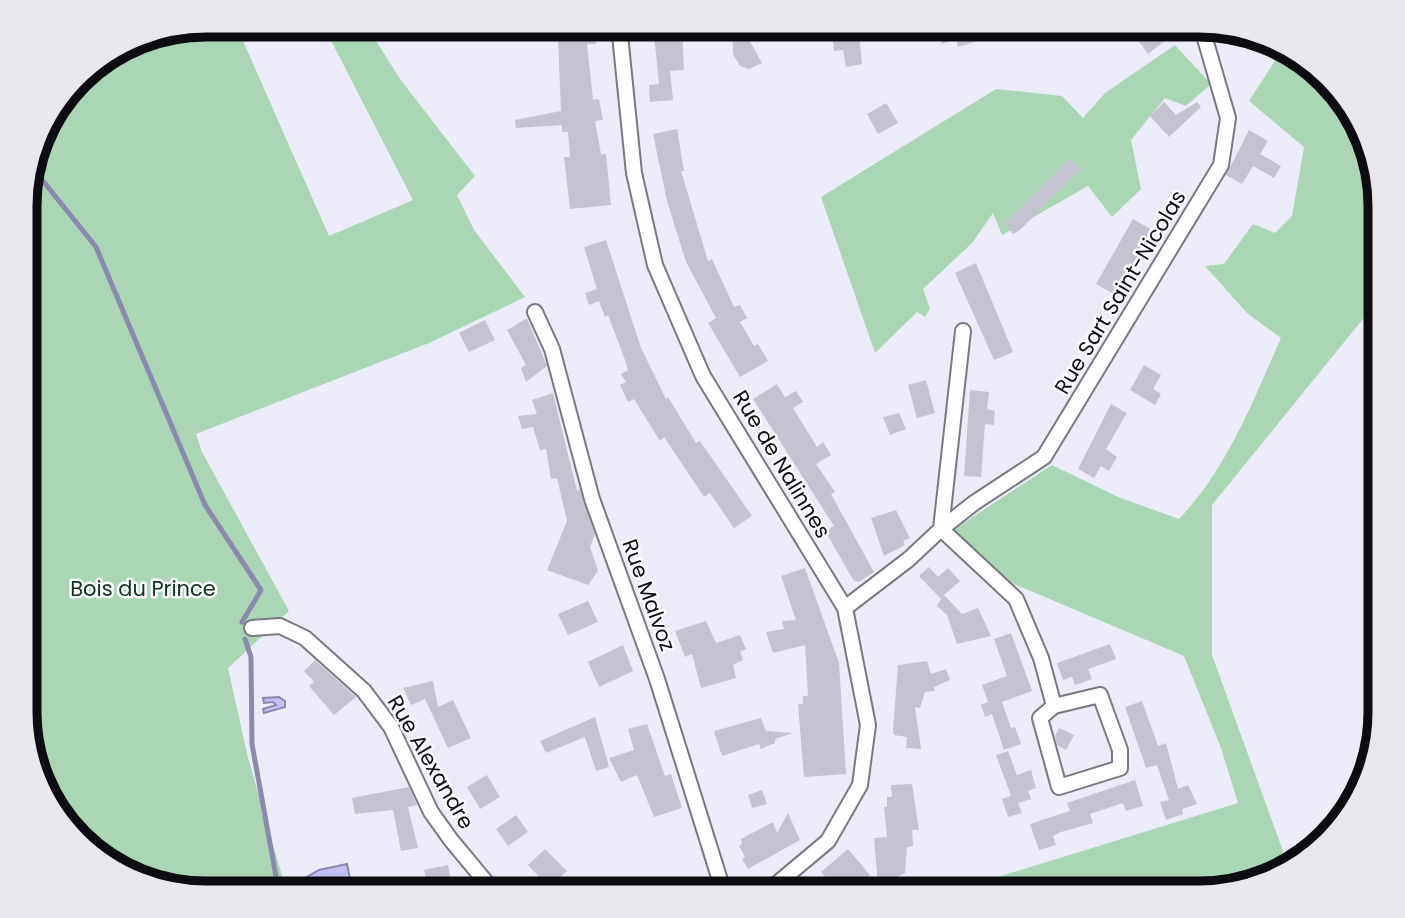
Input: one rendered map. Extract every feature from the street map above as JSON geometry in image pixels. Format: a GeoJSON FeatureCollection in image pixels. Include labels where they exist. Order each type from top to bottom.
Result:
{"type":"FeatureCollection","features":[{"type":"Feature","properties":{"kind":"street","name":"Rue de Nalinnes"},"geometry":{"type":"LineString","coordinates":[[620,37],[634,173],[655,265],[704,376],[845,608],[868,725],[860,785],[828,841],[780,881]]}},
{"type":"Feature","properties":{"kind":"street","name":"Rue Sart Saint-Nicolas"},"geometry":{"type":"LineString","coordinates":[[845,608],[909,559],[941,529],[1044,457],[1221,165],[1228,118],[1205,37]]}},
{"type":"Feature","properties":{"kind":"street","name":"Rue Malvoz"},"geometry":{"type":"LineString","coordinates":[[535,312],[552,349],[592,499],[654,669],[720,881]]}},
{"type":"Feature","properties":{"kind":"street"},"geometry":{"type":"LineString","coordinates":[[963,331],[941,529],[1016,598],[1041,657],[1054,706]]}},
{"type":"Feature","properties":{"kind":"street","name":"Rue Alexandre"},"geometry":{"type":"LineString","coordinates":[[252,628],[280,626],[305,638],[364,691],[391,727],[431,812],[485,881]]}},
{"type":"Feature","properties":{"kind":"street"},"geometry":{"type":"LineString","coordinates":[[1100,695],[1120,750],[1120,768],[1059,787],[1040,718],[1054,706],[1100,695]]}},
{"type":"Feature","properties":{"kind":"green space","name":"Bois du Prince"},"geometry":{"type":"Polygon","coordinates":[[[241,37],[329,236],[413,200],[329,37],[374,37],[400,79],[475,176],[457,195],[474,230],[525,297],[429,343],[196,434],[202,452],[289,611],[228,668],[248,758],[284,881],[184,880],[131,864],[86,832],[59,797],[46,767],[38,734],[37,712],[38,184],[46,151],[59,121],[79,94],[103,72],[121,59],[162,43],[184,38],[241,37]]]}},
{"type":"Feature","properties":{"kind":"green space"},"geometry":{"type":"Polygon","coordinates":[[[1175,45],[1211,84],[1186,106],[1165,98],[1131,140],[1141,189],[1112,217],[1088,186],[1002,235],[993,213],[972,243],[923,289],[930,309],[925,317],[917,312],[875,353],[821,197],[996,89],[1062,96],[1083,118],[1105,93],[1175,45]]]}},
{"type":"Feature","properties":{"kind":"green space"},"geometry":{"type":"Polygon","coordinates":[[[1278,56],[1302,72],[1319,86],[1346,121],[1359,151],[1368,195],[1368,313],[1212,505],[1212,655],[1285,858],[1254,872],[1210,881],[985,881],[1238,803],[1221,748],[1184,656],[1014,584],[950,532],[1052,465],[1118,497],[1179,519],[1211,478],[1238,433],[1281,338],[1247,313],[1205,266],[1224,264],[1253,224],[1275,233],[1292,216],[1304,147],[1249,101],[1278,56]]]}},
{"type":"Feature","properties":{"kind":"water"},"geometry":{"type":"Polygon","coordinates":[[[279,697],[285,701],[285,707],[264,713],[263,709],[276,705],[273,702],[264,703],[263,698],[279,697]]]}},
{"type":"Feature","properties":{"kind":"water"},"geometry":{"type":"Polygon","coordinates":[[[347,864],[351,881],[300,881],[319,870],[347,864]]]}},
{"type":"Feature","properties":{"kind":"building"},"geometry":{"type":"Polygon","coordinates":[[[595,37],[596,44],[587,44],[593,100],[599,99],[603,120],[595,121],[601,154],[606,154],[611,205],[570,209],[564,157],[570,157],[568,132],[562,132],[562,125],[516,128],[515,120],[561,111],[558,38],[551,38],[595,37]]]}},
{"type":"Feature","properties":{"kind":"building"},"geometry":{"type":"Polygon","coordinates":[[[654,37],[683,37],[684,70],[670,71],[673,100],[650,102],[649,85],[659,84],[654,37]]]}},
{"type":"Feature","properties":{"kind":"building"},"geometry":{"type":"Polygon","coordinates":[[[732,37],[770,37],[748,38],[762,63],[749,69],[740,66],[733,54],[732,37]]]}},
{"type":"Feature","properties":{"kind":"building"},"geometry":{"type":"Polygon","coordinates":[[[832,37],[859,37],[862,64],[846,67],[843,50],[834,51],[832,37]]]}},
{"type":"Feature","properties":{"kind":"building"},"geometry":{"type":"Polygon","coordinates":[[[939,37],[991,37],[958,47],[956,39],[942,44],[939,37]]]}},
{"type":"Feature","properties":{"kind":"building"},"geometry":{"type":"Polygon","coordinates":[[[1136,37],[1170,37],[1148,54],[1136,37]]]}},
{"type":"Feature","properties":{"kind":"building"},"geometry":{"type":"Polygon","coordinates":[[[1164,102],[1176,115],[1197,102],[1201,107],[1169,137],[1150,116],[1164,102]]]}},
{"type":"Feature","properties":{"kind":"building"},"geometry":{"type":"Polygon","coordinates":[[[886,103],[898,123],[878,134],[867,114],[886,103]]]}},
{"type":"Feature","properties":{"kind":"building"},"geometry":{"type":"Polygon","coordinates":[[[677,129],[684,171],[681,171],[708,261],[712,259],[734,307],[740,305],[747,318],[740,322],[754,346],[758,344],[768,361],[740,377],[708,323],[716,318],[686,262],[667,201],[653,134],[677,129]]]}},
{"type":"Feature","properties":{"kind":"building"},"geometry":{"type":"Polygon","coordinates":[[[1249,130],[1268,141],[1260,154],[1281,166],[1274,178],[1253,166],[1242,184],[1226,175],[1249,130]]]}},
{"type":"Feature","properties":{"kind":"building"},"geometry":{"type":"Polygon","coordinates":[[[1070,158],[1081,169],[1013,234],[1004,224],[1070,158]]]}},
{"type":"Feature","properties":{"kind":"building"},"geometry":{"type":"Polygon","coordinates":[[[1133,219],[1152,230],[1119,297],[1096,284],[1133,219]]]}},
{"type":"Feature","properties":{"kind":"building"},"geometry":{"type":"Polygon","coordinates":[[[606,240],[641,348],[666,399],[668,397],[696,443],[700,441],[752,516],[734,528],[710,493],[704,497],[664,437],[660,441],[634,399],[628,402],[620,385],[626,382],[621,374],[628,370],[608,315],[605,317],[599,301],[589,305],[585,293],[597,289],[584,247],[606,240]]]}},
{"type":"Feature","properties":{"kind":"building"},"geometry":{"type":"Polygon","coordinates":[[[976,263],[1013,352],[994,360],[955,273],[976,263]]]}},
{"type":"Feature","properties":{"kind":"building"},"geometry":{"type":"Polygon","coordinates":[[[527,318],[547,366],[526,382],[521,368],[526,365],[507,330],[527,318]]]}},
{"type":"Feature","properties":{"kind":"building"},"geometry":{"type":"Polygon","coordinates":[[[485,320],[495,340],[469,352],[459,333],[485,320]]]}},
{"type":"Feature","properties":{"kind":"building"},"geometry":{"type":"Polygon","coordinates":[[[1144,365],[1161,375],[1153,389],[1161,394],[1155,405],[1130,390],[1144,365]]]}},
{"type":"Feature","properties":{"kind":"building"},"geometry":{"type":"Polygon","coordinates":[[[926,380],[935,413],[917,418],[908,385],[926,380]]]}},
{"type":"Feature","properties":{"kind":"building"},"geometry":{"type":"Polygon","coordinates":[[[777,384],[785,397],[796,391],[803,402],[793,408],[817,447],[823,442],[831,455],[816,464],[835,492],[831,494],[874,572],[859,582],[854,581],[825,531],[834,526],[753,399],[777,384]]]}},
{"type":"Feature","properties":{"kind":"building"},"geometry":{"type":"Polygon","coordinates":[[[970,390],[989,392],[987,409],[995,411],[994,425],[985,424],[981,477],[964,476],[970,390]]]}},
{"type":"Feature","properties":{"kind":"building"},"geometry":{"type":"Polygon","coordinates":[[[553,393],[577,491],[580,490],[595,534],[590,547],[598,571],[588,585],[547,570],[567,521],[557,478],[551,479],[546,449],[540,450],[533,427],[522,429],[518,416],[537,414],[532,400],[553,393]]]}},
{"type":"Feature","properties":{"kind":"building"},"geometry":{"type":"Polygon","coordinates":[[[1111,404],[1127,413],[1106,449],[1117,457],[1109,471],[1101,466],[1094,478],[1078,469],[1111,404]]]}},
{"type":"Feature","properties":{"kind":"building"},"geometry":{"type":"Polygon","coordinates":[[[899,413],[906,429],[890,435],[883,417],[899,413]]]}},
{"type":"Feature","properties":{"kind":"building"},"geometry":{"type":"Polygon","coordinates":[[[896,510],[910,538],[903,541],[905,545],[884,556],[871,518],[896,510]]]}},
{"type":"Feature","properties":{"kind":"building"},"geometry":{"type":"Polygon","coordinates":[[[929,567],[938,577],[948,568],[960,581],[944,595],[962,614],[978,608],[991,636],[957,644],[947,615],[937,606],[941,599],[919,576],[929,567]]]}},
{"type":"Feature","properties":{"kind":"building"},"geometry":{"type":"Polygon","coordinates":[[[805,568],[839,663],[846,774],[804,777],[798,704],[803,704],[803,696],[808,696],[805,645],[773,653],[766,632],[784,629],[782,621],[796,620],[781,576],[805,568]]]}},
{"type":"Feature","properties":{"kind":"building"},"geometry":{"type":"Polygon","coordinates":[[[588,601],[598,622],[568,635],[558,614],[588,601]]]}},
{"type":"Feature","properties":{"kind":"building"},"geometry":{"type":"Polygon","coordinates":[[[706,621],[716,643],[740,635],[746,649],[740,652],[743,660],[733,665],[736,678],[701,688],[692,654],[685,657],[675,631],[706,621]]]}},
{"type":"Feature","properties":{"kind":"building"},"geometry":{"type":"Polygon","coordinates":[[[1011,633],[1032,691],[1002,702],[1011,728],[1015,727],[1021,744],[1004,750],[992,714],[985,717],[981,705],[988,702],[982,685],[1007,676],[994,639],[1011,633]]]}},
{"type":"Feature","properties":{"kind":"building"},"geometry":{"type":"Polygon","coordinates":[[[1110,644],[1116,659],[1088,669],[1092,679],[1075,685],[1072,677],[1063,680],[1057,663],[1110,644]]]}},
{"type":"Feature","properties":{"kind":"building"},"geometry":{"type":"Polygon","coordinates":[[[623,645],[633,671],[599,687],[588,662],[623,645]]]}},
{"type":"Feature","properties":{"kind":"building"},"geometry":{"type":"Polygon","coordinates":[[[315,660],[356,697],[334,715],[309,686],[314,682],[304,671],[315,660]]]}},
{"type":"Feature","properties":{"kind":"building"},"geometry":{"type":"Polygon","coordinates":[[[927,661],[931,674],[946,669],[950,680],[934,687],[935,691],[925,692],[920,708],[915,707],[921,749],[906,748],[907,737],[894,735],[893,730],[898,665],[927,661]]]}},
{"type":"Feature","properties":{"kind":"building"},"geometry":{"type":"Polygon","coordinates":[[[433,681],[438,707],[453,700],[471,738],[448,748],[425,699],[411,705],[403,688],[433,681]]]}},
{"type":"Feature","properties":{"kind":"building"},"geometry":{"type":"Polygon","coordinates":[[[1142,701],[1158,746],[1166,743],[1178,789],[1188,785],[1197,804],[1182,809],[1183,814],[1166,820],[1160,802],[1169,800],[1157,765],[1146,768],[1125,707],[1142,701]]]}},
{"type":"Feature","properties":{"kind":"building"},"geometry":{"type":"Polygon","coordinates":[[[595,717],[609,767],[596,771],[585,737],[546,753],[540,741],[595,717]]]}},
{"type":"Feature","properties":{"kind":"building"},"geometry":{"type":"Polygon","coordinates":[[[761,718],[766,731],[793,733],[775,739],[775,743],[761,749],[759,744],[722,756],[714,731],[761,718]]]}},
{"type":"Feature","properties":{"kind":"building"},"geometry":{"type":"Polygon","coordinates":[[[647,724],[665,776],[671,774],[682,808],[654,817],[637,775],[621,782],[609,758],[634,750],[628,729],[647,724]]]}},
{"type":"Feature","properties":{"kind":"building"},"geometry":{"type":"Polygon","coordinates":[[[1059,728],[1074,735],[1066,750],[1057,745],[1055,736],[1059,728]]]}},
{"type":"Feature","properties":{"kind":"building"},"geometry":{"type":"Polygon","coordinates":[[[1008,751],[1017,775],[1031,770],[1036,788],[1028,791],[1031,799],[1018,803],[1022,813],[1008,817],[1002,799],[1011,796],[996,755],[1008,751]]]}},
{"type":"Feature","properties":{"kind":"building"},"geometry":{"type":"Polygon","coordinates":[[[487,775],[500,797],[480,809],[467,787],[487,775]]]}},
{"type":"Feature","properties":{"kind":"building"},"geometry":{"type":"Polygon","coordinates":[[[1135,780],[1143,806],[1126,811],[1123,803],[1090,814],[1093,823],[1053,836],[1056,845],[1039,850],[1030,824],[1070,811],[1067,803],[1135,780]]]}},
{"type":"Feature","properties":{"kind":"building"},"geometry":{"type":"Polygon","coordinates":[[[912,784],[919,830],[912,830],[913,846],[907,847],[905,873],[888,881],[878,881],[874,838],[887,837],[884,807],[887,807],[887,797],[892,797],[891,785],[912,784]]]}},
{"type":"Feature","properties":{"kind":"building"},"geometry":{"type":"Polygon","coordinates":[[[409,787],[417,805],[408,807],[418,848],[401,851],[393,810],[355,814],[352,798],[409,787]]]}},
{"type":"Feature","properties":{"kind":"building"},"geometry":{"type":"Polygon","coordinates":[[[762,790],[767,804],[752,808],[748,795],[762,790]]]}},
{"type":"Feature","properties":{"kind":"building"},"geometry":{"type":"Polygon","coordinates":[[[788,813],[800,840],[748,869],[742,859],[745,857],[739,846],[742,844],[741,839],[773,822],[777,833],[788,813]]]}},
{"type":"Feature","properties":{"kind":"building"},"geometry":{"type":"Polygon","coordinates":[[[516,815],[528,832],[508,846],[496,829],[516,815]]]}},
{"type":"Feature","properties":{"kind":"building"},"geometry":{"type":"Polygon","coordinates":[[[545,849],[567,871],[556,881],[543,881],[528,865],[545,849]]]}},
{"type":"Feature","properties":{"kind":"building"},"geometry":{"type":"Polygon","coordinates":[[[848,849],[870,875],[862,881],[829,881],[821,872],[848,849]]]}},
{"type":"Feature","properties":{"kind":"building"},"geometry":{"type":"Polygon","coordinates":[[[448,865],[451,881],[427,881],[424,870],[448,865]]]}},
{"type":"Feature","properties":{"kind":"waterway"},"geometry":{"type":"LineString","coordinates":[[40,177],[96,247],[205,505],[261,590],[242,622]]}},
{"type":"Feature","properties":{"kind":"waterway"},"geometry":{"type":"LineString","coordinates":[[245,639],[251,657],[252,744],[277,881]]}}]}
